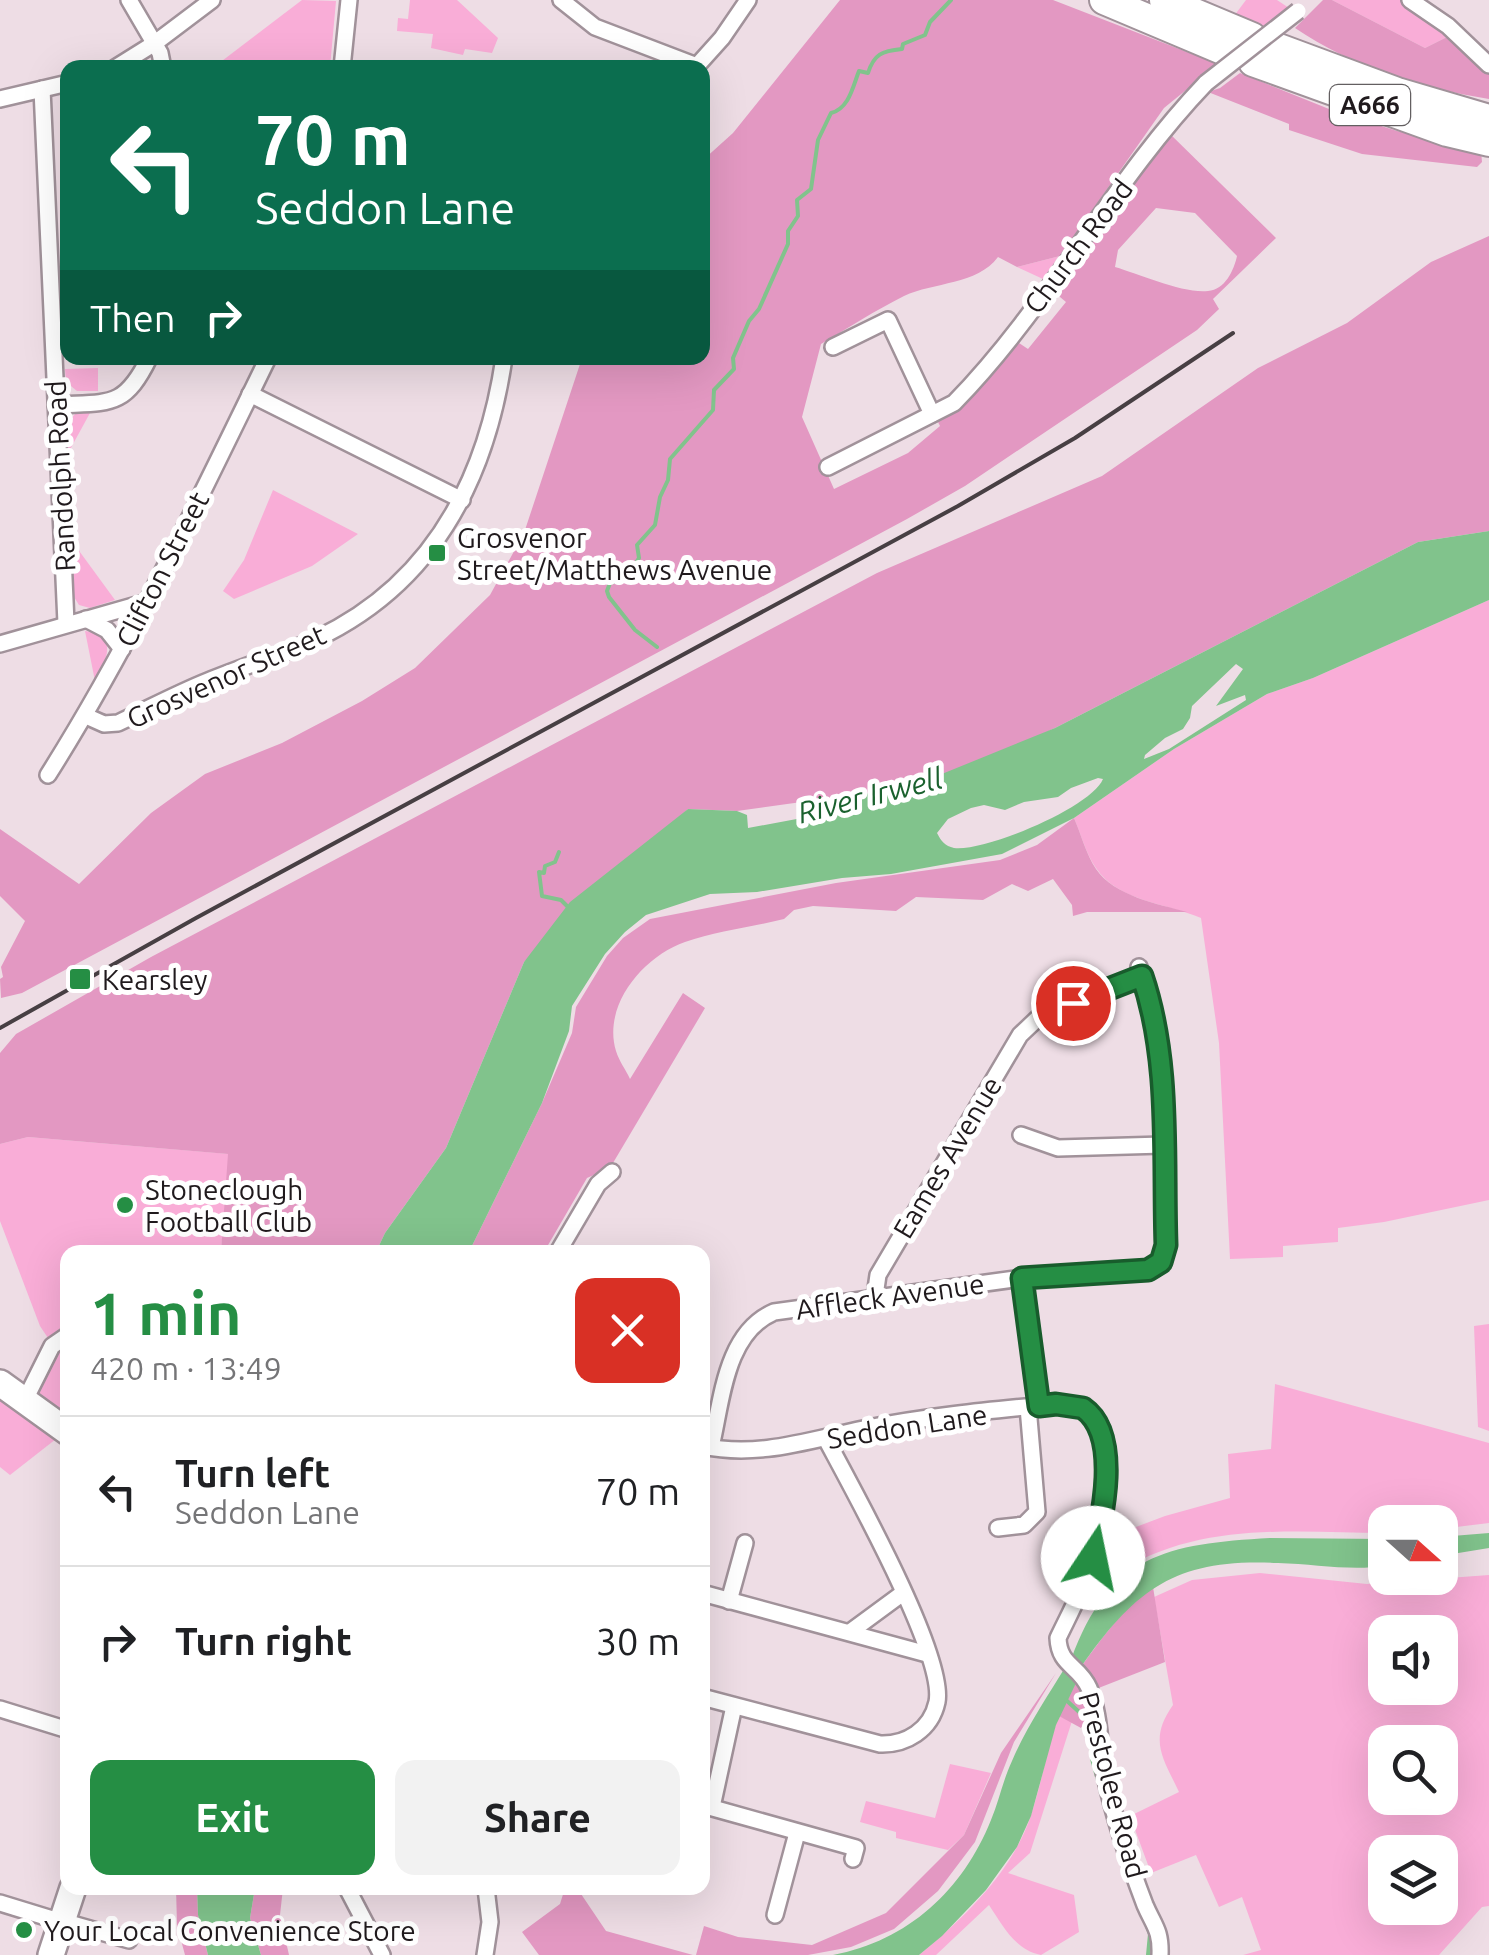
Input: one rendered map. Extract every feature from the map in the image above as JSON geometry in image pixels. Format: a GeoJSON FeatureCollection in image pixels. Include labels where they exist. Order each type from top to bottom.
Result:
{"type":"FeatureCollection","features":[{"type":"Feature","properties":{"kind":"highway","name":"A666"},"geometry":{"type":"LineString","coordinates":[[1104,0],[1253,50],[1489,118]]}},
{"type":"Feature","properties":{"kind":"highway","name":"A666"},"geometry":{"type":"LineString","coordinates":[[1164,0],[1253,50],[1447,132],[1489,142]]}},
{"type":"Feature","properties":{"kind":"main road"},"geometry":{"type":"LineString","coordinates":[[0,1383],[60,1427]]}},
{"type":"Feature","properties":{"kind":"main road"},"geometry":{"type":"LineString","coordinates":[[51,1955],[70,1895]]}},
{"type":"Feature","properties":{"kind":"street"},"geometry":{"type":"LineString","coordinates":[[130,0],[160,60]]}},
{"type":"Feature","properties":{"kind":"street"},"geometry":{"type":"LineString","coordinates":[[128,60],[212,0]]}},
{"type":"Feature","properties":{"kind":"street"},"geometry":{"type":"LineString","coordinates":[[343,60],[349,0]]}},
{"type":"Feature","properties":{"kind":"street"},"geometry":{"type":"LineString","coordinates":[[561,0],[595,26],[679,60]]}},
{"type":"Feature","properties":{"kind":"street"},"geometry":{"type":"LineString","coordinates":[[702,60],[748,0]]}},
{"type":"Feature","properties":{"kind":"street"},"geometry":{"type":"LineString","coordinates":[[1410,0],[1455,32],[1489,65]]}},
{"type":"Feature","properties":{"kind":"street","name":"Church Road"},"geometry":{"type":"LineString","coordinates":[[828,467],[954,403],[1045,292],[1174,117],[1206,82],[1304,6]]}},
{"type":"Feature","properties":{"kind":"street"},"geometry":{"type":"LineString","coordinates":[[0,99],[60,85]]}},
{"type":"Feature","properties":{"kind":"street","name":"Randolph Road"},"geometry":{"type":"LineString","coordinates":[[42,89],[66,623]]}},
{"type":"Feature","properties":{"kind":"street"},"geometry":{"type":"LineString","coordinates":[[832,347],[888,320],[932,414]]}},
{"type":"Feature","properties":{"kind":"street"},"geometry":{"type":"LineString","coordinates":[[56,405],[115,400],[127,394],[146,365]]}},
{"type":"Feature","properties":{"kind":"street","name":"Clifton Street"},"geometry":{"type":"LineString","coordinates":[[48,776],[122,650],[264,365]]}},
{"type":"Feature","properties":{"kind":"street","name":"Grosvenor Street"},"geometry":{"type":"LineString","coordinates":[[86,716],[104,724],[118,724],[204,682],[318,638],[390,592],[422,557],[462,500],[486,448],[503,365]]}},
{"type":"Feature","properties":{"kind":"street"},"geometry":{"type":"LineString","coordinates":[[250,394],[462,500]]}},
{"type":"Feature","properties":{"kind":"street"},"geometry":{"type":"LineString","coordinates":[[0,644],[147,602]]}},
{"type":"Feature","properties":{"kind":"street"},"geometry":{"type":"LineString","coordinates":[[86,618],[107,630],[122,650]]}},
{"type":"Feature","properties":{"kind":"street","name":"Affleck Avenue"},"geometry":{"type":"LineString","coordinates":[[710,1433],[736,1350],[752,1324],[774,1312],[1022,1278],[1148,1270],[1161,1262],[1166,1245],[1158,1040],[1140,972]]}},
{"type":"Feature","properties":{"kind":"street","name":"Eames Avenue"},"geometry":{"type":"LineString","coordinates":[[875,1296],[878,1275],[1020,1035],[1039,1017],[1140,972]]}},
{"type":"Feature","properties":{"kind":"street"},"geometry":{"type":"LineString","coordinates":[[1032,1135],[1058,1148],[1163,1145]]}},
{"type":"Feature","properties":{"kind":"street"},"geometry":{"type":"LineString","coordinates":[[562,1245],[598,1184],[612,1172]]}},
{"type":"Feature","properties":{"kind":"street"},"geometry":{"type":"LineString","coordinates":[[998,1529],[1024,1525],[1037,1512],[1022,1278]]}},
{"type":"Feature","properties":{"kind":"street"},"geometry":{"type":"LineString","coordinates":[[24,1402],[52,1346],[60,1340]]}},
{"type":"Feature","properties":{"kind":"street","name":"Seddon Lane"},"geometry":{"type":"LineString","coordinates":[[710,1446],[759,1450],[862,1429],[1033,1406],[1083,1408],[1099,1426],[1106,1472],[1093,1558],[1058,1638],[1063,1660],[1079,1672]]}},
{"type":"Feature","properties":{"kind":"street"},"geometry":{"type":"LineString","coordinates":[[710,1699],[880,1744],[909,1740],[922,1729],[937,1701],[937,1684],[927,1654],[885,1550],[826,1439]]}},
{"type":"Feature","properties":{"kind":"street"},"geometry":{"type":"LineString","coordinates":[[729,1601],[745,1543]]}},
{"type":"Feature","properties":{"kind":"street"},"geometry":{"type":"LineString","coordinates":[[850,1632],[903,1593]]}},
{"type":"Feature","properties":{"kind":"street"},"geometry":{"type":"LineString","coordinates":[[710,1596],[927,1654]]}},
{"type":"Feature","properties":{"kind":"street","name":"Prestolee Road"},"geometry":{"type":"LineString","coordinates":[[1079,1672],[1091,1691],[1104,1772],[1123,1835],[1146,1906],[1161,1934],[1160,1955]]}},
{"type":"Feature","properties":{"kind":"street"},"geometry":{"type":"LineString","coordinates":[[710,1795],[734,1706]]}},
{"type":"Feature","properties":{"kind":"street"},"geometry":{"type":"LineString","coordinates":[[0,1709],[60,1728]]}},
{"type":"Feature","properties":{"kind":"street"},"geometry":{"type":"LineString","coordinates":[[710,1807],[856,1848],[853,1859]]}},
{"type":"Feature","properties":{"kind":"street"},"geometry":{"type":"LineString","coordinates":[[776,1915],[786,1895],[797,1833]]}},
{"type":"Feature","properties":{"kind":"street"},"geometry":{"type":"LineString","coordinates":[[350,1895],[376,1954]]}},
{"type":"Feature","properties":{"kind":"street"},"geometry":{"type":"LineString","coordinates":[[484,1955],[490,1922],[489,1895]]}},
{"type":"Feature","properties":{"kind":"street"},"geometry":{"type":"LineString","coordinates":[[0,1903],[123,1939],[111,1955]]}},
{"type":"Feature","properties":{"kind":"shaded area"},"geometry":{"type":"Polygon","coordinates":[[[302,0],[336,1],[331,60],[223,60],[302,0]]]}},
{"type":"Feature","properties":{"kind":"shaded area"},"geometry":{"type":"Polygon","coordinates":[[[410,0],[457,0],[498,38],[492,53],[465,49],[463,55],[431,48],[433,34],[397,31],[398,18],[408,19],[410,0]]]}},
{"type":"Feature","properties":{"kind":"shaded area"},"geometry":{"type":"Polygon","coordinates":[[[840,0],[1053,0],[1218,64],[1164,108],[1060,256],[1017,267],[998,257],[967,278],[904,296],[821,344],[802,417],[834,489],[908,453],[940,426],[936,418],[981,385],[1016,341],[1028,349],[1066,302],[1054,292],[1168,132],[1276,238],[1213,299],[1219,309],[1197,330],[965,486],[22,993],[1,998],[1,967],[25,921],[0,896],[0,829],[79,884],[151,813],[205,774],[282,743],[415,668],[490,595],[524,533],[580,365],[710,365],[710,154],[733,133],[840,0]],[[1156,208],[1118,250],[1115,267],[1187,290],[1208,291],[1224,283],[1237,256],[1195,213],[1156,208]]]}},
{"type":"Feature","properties":{"kind":"shaded area"},"geometry":{"type":"Polygon","coordinates":[[[1246,0],[1277,0],[1289,8],[1264,28],[1234,16],[1246,0]]]}},
{"type":"Feature","properties":{"kind":"shaded area"},"geometry":{"type":"Polygon","coordinates":[[[1323,0],[1332,0],[1425,48],[1449,36],[1489,72],[1489,99],[1388,74],[1340,54],[1295,28],[1323,0]]]}},
{"type":"Feature","properties":{"kind":"shaded area"},"geometry":{"type":"Polygon","coordinates":[[[1332,0],[1400,0],[1449,36],[1425,48],[1332,0]]]}},
{"type":"Feature","properties":{"kind":"shaded area"},"geometry":{"type":"Polygon","coordinates":[[[1240,73],[1334,111],[1481,151],[1482,162],[1477,167],[1362,154],[1289,130],[1289,124],[1208,92],[1240,73]]]}},
{"type":"Feature","properties":{"kind":"shaded area"},"geometry":{"type":"Polygon","coordinates":[[[1489,236],[1489,531],[1418,542],[1055,728],[938,783],[737,811],[688,809],[524,962],[446,1148],[379,1245],[222,1245],[228,1154],[28,1137],[0,1144],[0,1053],[16,1034],[151,957],[877,573],[1102,476],[1258,368],[1347,323],[1431,262],[1489,236]]]}},
{"type":"Feature","properties":{"kind":"shaded area"},"geometry":{"type":"Polygon","coordinates":[[[1060,256],[1043,279],[1017,267],[1060,256]]]}},
{"type":"Feature","properties":{"kind":"shaded area"},"geometry":{"type":"Polygon","coordinates":[[[98,368],[98,391],[77,391],[66,382],[65,369],[98,368]]]}},
{"type":"Feature","properties":{"kind":"shaded area"},"geometry":{"type":"Polygon","coordinates":[[[76,413],[90,413],[67,455],[67,423],[76,413]]]}},
{"type":"Feature","properties":{"kind":"shaded area"},"geometry":{"type":"Polygon","coordinates":[[[273,490],[358,534],[312,566],[234,599],[223,591],[244,560],[273,490]]]}},
{"type":"Feature","properties":{"kind":"shaded area"},"geometry":{"type":"Polygon","coordinates":[[[72,548],[77,548],[115,600],[90,608],[79,605],[74,597],[72,548]]]}},
{"type":"Feature","properties":{"kind":"shaded area"},"geometry":{"type":"Polygon","coordinates":[[[1489,600],[1489,1200],[1338,1228],[1338,1242],[1283,1246],[1283,1257],[1230,1259],[1219,1043],[1201,918],[1130,895],[1105,879],[1089,857],[1074,818],[1174,749],[1267,694],[1313,678],[1489,600]]]}},
{"type":"Feature","properties":{"kind":"shaded area"},"geometry":{"type":"Polygon","coordinates":[[[85,631],[103,638],[106,644],[106,658],[95,681],[85,631]]]}},
{"type":"Feature","properties":{"kind":"shaded area"},"geometry":{"type":"Polygon","coordinates":[[[1074,818],[1089,857],[1104,878],[1137,898],[1187,912],[1087,912],[1073,916],[1072,905],[1053,879],[1028,891],[1012,884],[983,900],[916,897],[896,911],[813,906],[794,910],[784,919],[685,942],[655,958],[641,971],[630,984],[615,1017],[616,1051],[630,1079],[683,993],[705,1008],[610,1168],[587,1178],[548,1245],[472,1245],[542,1103],[572,1033],[576,1007],[607,956],[623,938],[650,919],[836,883],[1000,860],[1037,845],[1074,818]]]}},
{"type":"Feature","properties":{"kind":"shaded area","name":"Stoneclough Football Club"},"geometry":{"type":"Polygon","coordinates":[[[28,1137],[229,1154],[222,1245],[60,1245],[60,1420],[35,1403],[58,1353],[40,1326],[0,1221],[0,1144],[28,1137]]]}},
{"type":"Feature","properties":{"kind":"shaded area"},"geometry":{"type":"Polygon","coordinates":[[[1489,1324],[1489,1431],[1478,1427],[1474,1326],[1489,1324]]]}},
{"type":"Feature","properties":{"kind":"shaded area"},"geometry":{"type":"Polygon","coordinates":[[[1275,1384],[1489,1443],[1489,1523],[1458,1527],[1458,1505],[1368,1505],[1368,1533],[1244,1533],[1176,1546],[1113,1576],[1104,1565],[1108,1527],[1128,1530],[1230,1498],[1228,1454],[1271,1449],[1275,1384]]]}},
{"type":"Feature","properties":{"kind":"shaded area"},"geometry":{"type":"Polygon","coordinates":[[[0,1398],[56,1439],[10,1475],[0,1467],[0,1398]]]}},
{"type":"Feature","properties":{"kind":"shaded area"},"geometry":{"type":"Polygon","coordinates":[[[1260,1573],[1368,1584],[1368,1595],[1458,1595],[1458,1577],[1489,1575],[1489,1906],[1482,1907],[1439,1955],[1243,1955],[1261,1950],[1242,1897],[1219,1907],[1196,1855],[1151,1873],[1130,1816],[1179,1792],[1161,1749],[1161,1729],[1173,1705],[1154,1597],[1192,1580],[1260,1573]]]}},
{"type":"Feature","properties":{"kind":"shaded area"},"geometry":{"type":"Polygon","coordinates":[[[1153,1587],[1165,1662],[1096,1689],[1081,1667],[1123,1614],[1153,1587]]]}},
{"type":"Feature","properties":{"kind":"shaded area"},"geometry":{"type":"Polygon","coordinates":[[[1056,1673],[1014,1742],[975,1842],[938,1891],[894,1929],[851,1947],[808,1955],[696,1955],[704,1926],[738,1937],[812,1945],[886,1913],[964,1835],[1001,1753],[1056,1673]]]}},
{"type":"Feature","properties":{"kind":"shaded area"},"geometry":{"type":"Polygon","coordinates":[[[1078,1679],[1090,1712],[1081,1728],[1059,1716],[1078,1679]]]}},
{"type":"Feature","properties":{"kind":"shaded area"},"geometry":{"type":"Polygon","coordinates":[[[1059,1716],[1072,1721],[1030,1853],[1008,1873],[1074,1895],[1079,1932],[1041,1955],[1010,1936],[989,1905],[936,1955],[919,1955],[969,1910],[1012,1855],[1031,1815],[1059,1716]]]}},
{"type":"Feature","properties":{"kind":"shaded area"},"geometry":{"type":"Polygon","coordinates":[[[950,1764],[991,1773],[964,1835],[948,1850],[896,1838],[896,1832],[860,1822],[866,1801],[935,1818],[950,1764]]]}},
{"type":"Feature","properties":{"kind":"shaded area"},"geometry":{"type":"Polygon","coordinates":[[[176,1895],[197,1895],[208,1955],[185,1955],[177,1925],[176,1895]]]}},
{"type":"Feature","properties":{"kind":"shaded area"},"geometry":{"type":"Polygon","coordinates":[[[254,1895],[282,1895],[280,1915],[289,1955],[261,1955],[250,1918],[254,1895]]]}},
{"type":"Feature","properties":{"kind":"shaded area"},"geometry":{"type":"Polygon","coordinates":[[[563,1895],[582,1895],[606,1931],[693,1955],[539,1955],[522,1932],[560,1904],[563,1895]]]}},
{"type":"Feature","properties":{"kind":"water","name":"River Irwell"},"geometry":{"type":"Polygon","coordinates":[[[1489,531],[1489,600],[1313,678],[1267,694],[1174,749],[1074,818],[1002,854],[891,874],[757,892],[710,894],[646,915],[605,954],[572,1006],[569,1031],[542,1103],[472,1245],[379,1245],[446,1148],[524,962],[570,902],[688,809],[737,811],[747,815],[748,828],[802,818],[831,802],[932,778],[1055,728],[1418,542],[1489,531]],[[1236,664],[1192,706],[1183,729],[1165,738],[1144,759],[1169,749],[1246,700],[1245,695],[1216,706],[1243,669],[1236,664]],[[1103,779],[1071,788],[1058,797],[1024,802],[1005,810],[984,805],[971,808],[948,819],[937,833],[954,848],[989,843],[1059,814],[1095,790],[1103,779]]]}},
{"type":"Feature","properties":{"kind":"water"},"geometry":{"type":"Polygon","coordinates":[[[1489,1533],[1489,1548],[1458,1553],[1458,1536],[1489,1533]]]}},
{"type":"Feature","properties":{"kind":"water"},"geometry":{"type":"Polygon","coordinates":[[[1368,1539],[1368,1567],[1243,1563],[1186,1573],[1141,1598],[1101,1639],[1081,1667],[1071,1660],[1086,1625],[1124,1576],[1172,1551],[1233,1541],[1368,1539]]]}},
{"type":"Feature","properties":{"kind":"water"},"geometry":{"type":"Polygon","coordinates":[[[1066,1666],[1078,1679],[1056,1725],[1031,1816],[1017,1847],[986,1890],[919,1955],[833,1955],[860,1948],[909,1925],[965,1869],[991,1820],[1018,1749],[1066,1666]]]}},
{"type":"Feature","properties":{"kind":"water"},"geometry":{"type":"Polygon","coordinates":[[[197,1895],[254,1895],[250,1918],[261,1955],[208,1955],[197,1895]]]}},
{"type":"Feature","properties":{"kind":"waterway"},"geometry":{"type":"LineString","coordinates":[[657,647],[635,630],[609,597],[610,583],[626,578],[639,558],[637,545],[655,525],[670,459],[713,410],[714,390],[734,369],[733,358],[788,244],[788,231],[798,216],[797,200],[811,189],[818,140],[831,113],[846,102],[859,71],[868,73],[880,55],[902,49],[903,44],[925,35],[930,22],[951,0]]}},
{"type":"Feature","properties":{"kind":"waterway"},"geometry":{"type":"LineString","coordinates":[[559,852],[555,862],[545,866],[544,873],[539,872],[542,896],[561,900],[567,906]]}},
{"type":"Feature","properties":{"kind":"waterway"},"geometry":{"type":"LineString","coordinates":[[1066,1700],[1089,1721],[1099,1784]]}},
{"type":"Feature","properties":{"kind":"waterway"},"geometry":{"type":"LineString","coordinates":[[1145,1921],[1150,1934],[1148,1955]]}},
{"type":"Feature","properties":{"kind":"railway"},"geometry":{"type":"LineString","coordinates":[[0,1028],[958,506],[1075,438],[1233,333]]}},
{"type":"Feature","properties":{"kind":"place","name":"Grosvenor Street/Matthews Avenue"},"geometry":{"type":"Point","coordinates":[437,553]}},
{"type":"Feature","properties":{"kind":"place","name":"Kearsley"},"geometry":{"type":"Point","coordinates":[80,979]}},
{"type":"Feature","properties":{"kind":"place","name":"Stoneclough Football Club"},"geometry":{"type":"Point","coordinates":[125,1205]}},
{"type":"Feature","properties":{"kind":"place","name":"Your Local Convenience Store"},"geometry":{"type":"Point","coordinates":[24,1930]}},
{"type":"Feature","properties":{"kind":"route"},"geometry":{"type":"LineString","coordinates":[[1073,1003],[1142,976],[1152,1005],[1160,1052],[1166,1245],[1161,1262],[1148,1270],[1022,1278],[1039,1406],[1083,1408],[1099,1426],[1106,1472],[1093,1558]]}}]}
